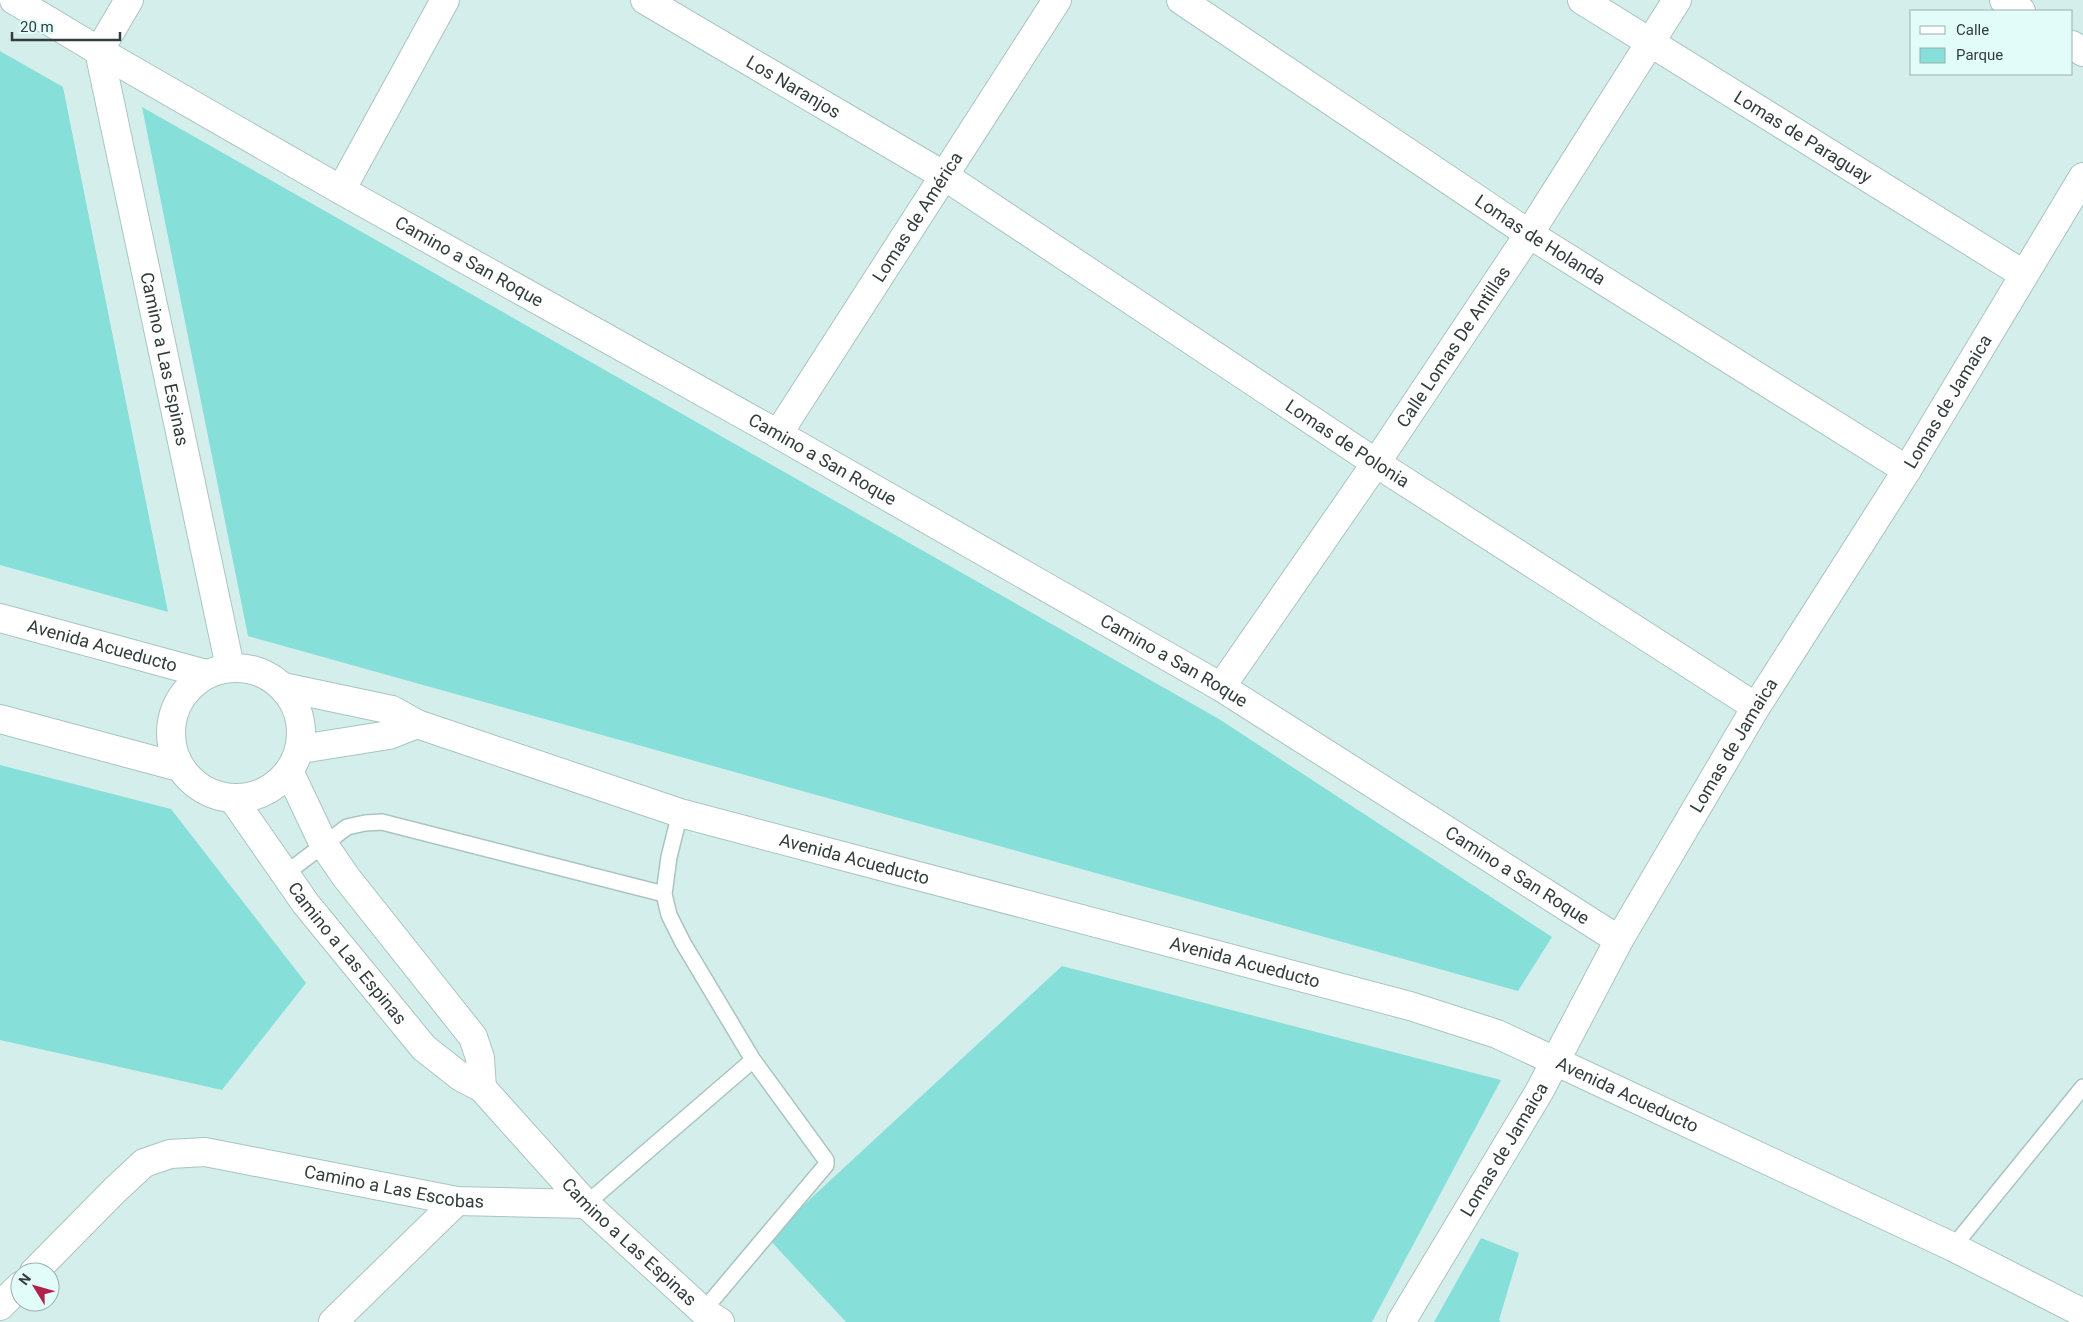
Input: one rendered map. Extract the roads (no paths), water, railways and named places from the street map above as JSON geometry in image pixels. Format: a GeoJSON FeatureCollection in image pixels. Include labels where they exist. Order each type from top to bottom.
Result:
{"type":"FeatureCollection","features":[{"type":"Feature","properties":{"kind":"street","name":"Camino a San Roque"},"geometry":{"type":"LineString","coordinates":[[14,0],[341,190],[778,434],[1221,688],[1620,940]]}},
{"type":"Feature","properties":{"kind":"street"},"geometry":{"type":"LineString","coordinates":[[99,51],[129,0]]}},
{"type":"Feature","properties":{"kind":"street"},"geometry":{"type":"LineString","coordinates":[[341,190],[445,0]]}},
{"type":"Feature","properties":{"kind":"street","name":"Los Naranjos"},"geometry":{"type":"LineString","coordinates":[[645,0],[943,175]]}},
{"type":"Feature","properties":{"kind":"street","name":"Lomas de América"},"geometry":{"type":"LineString","coordinates":[[778,434],[943,175],[1058,0]]}},
{"type":"Feature","properties":{"kind":"street","name":"Lomas de Holanda"},"geometry":{"type":"LineString","coordinates":[[1181,0],[1529,234],[1907,470]]}},
{"type":"Feature","properties":{"kind":"street","name":"Lomas de Paraguay"},"geometry":{"type":"LineString","coordinates":[[1582,0],[2023,274]]}},
{"type":"Feature","properties":{"kind":"street","name":"Calle Lomas De Antillas"},"geometry":{"type":"LineString","coordinates":[[1221,688],[1376,463],[1529,234],[1677,0]]}},
{"type":"Feature","properties":{"kind":"street"},"geometry":{"type":"LineString","coordinates":[[2004,0],[2019,10]]}},
{"type":"Feature","properties":{"kind":"street","name":"Camino a Las Espinas"},"geometry":{"type":"LineString","coordinates":[[99,51],[218,671]]}},
{"type":"Feature","properties":{"kind":"street","name":"Lomas de Polonia"},"geometry":{"type":"LineString","coordinates":[[943,175],[1376,463],[1756,707]]}},
{"type":"Feature","properties":{"kind":"street","name":"Lomas de Jamaica"},"geometry":{"type":"LineString","coordinates":[[1401,1322],[1556,1061],[1620,940],[1756,707],[1907,470],[2083,177]]}},
{"type":"Feature","properties":{"kind":"street","name":"Avenida Acueducto"},"geometry":{"type":"LineString","coordinates":[[0,618],[218,671]]}},
{"type":"Feature","properties":{"kind":"street"},"geometry":{"type":"LineString","coordinates":[[248,668],[269,675],[283,686],[297,708],[302,729],[295,760],[274,786],[254,796],[233,798],[212,794],[194,784],[180,767],[171,747],[170,726],[176,705],[189,687],[218,671],[248,668]]}},
{"type":"Feature","properties":{"kind":"street","name":"Avenida Acueducto"},"geometry":{"type":"LineString","coordinates":[[283,686],[392,710],[417,724],[680,813],[1410,1006],[1497,1034],[1952,1247],[2083,1313]]}},
{"type":"Feature","properties":{"kind":"street"},"geometry":{"type":"LineString","coordinates":[[0,719],[180,767]]}},
{"type":"Feature","properties":{"kind":"street"},"geometry":{"type":"LineString","coordinates":[[295,760],[389,735],[417,724]]}},
{"type":"Feature","properties":{"kind":"street"},"geometry":{"type":"LineString","coordinates":[[295,760],[324,845],[346,877],[473,1037],[480,1058],[482,1088]]}},
{"type":"Feature","properties":{"kind":"street","name":"Camino a Las Espinas"},"geometry":{"type":"LineString","coordinates":[[233,798],[306,904],[424,1048],[442,1064],[482,1088],[586,1204],[705,1318]]}},
{"type":"Feature","properties":{"kind":"street","name":"Camino a Las Escobas"},"geometry":{"type":"LineString","coordinates":[[44,1262],[144,1163],[170,1154],[205,1152],[457,1201],[586,1204]]}},
{"type":"Feature","properties":{"kind":"street"},"geometry":{"type":"LineString","coordinates":[[333,1322],[457,1201]]}},
{"type":"Feature","properties":{"kind":"street"},"geometry":{"type":"LineString","coordinates":[[2041,1291],[2059,1322]]}},
{"type":"Feature","properties":{"kind":"street"},"geometry":{"type":"LineString","coordinates":[[0,1306],[10,1296]]}},
{"type":"Feature","properties":{"kind":"lane"},"geometry":{"type":"LineString","coordinates":[[680,813],[669,857],[664,894],[669,915],[753,1060],[826,1160],[826,1165],[705,1318]]}},
{"type":"Feature","properties":{"kind":"lane"},"geometry":{"type":"LineString","coordinates":[[285,874],[347,827],[382,822],[664,894]]}},
{"type":"Feature","properties":{"kind":"lane"},"geometry":{"type":"LineString","coordinates":[[586,1204],[753,1060]]}},
{"type":"Feature","properties":{"kind":"lane"},"geometry":{"type":"LineString","coordinates":[[1952,1247],[2083,1087]]}}]}
